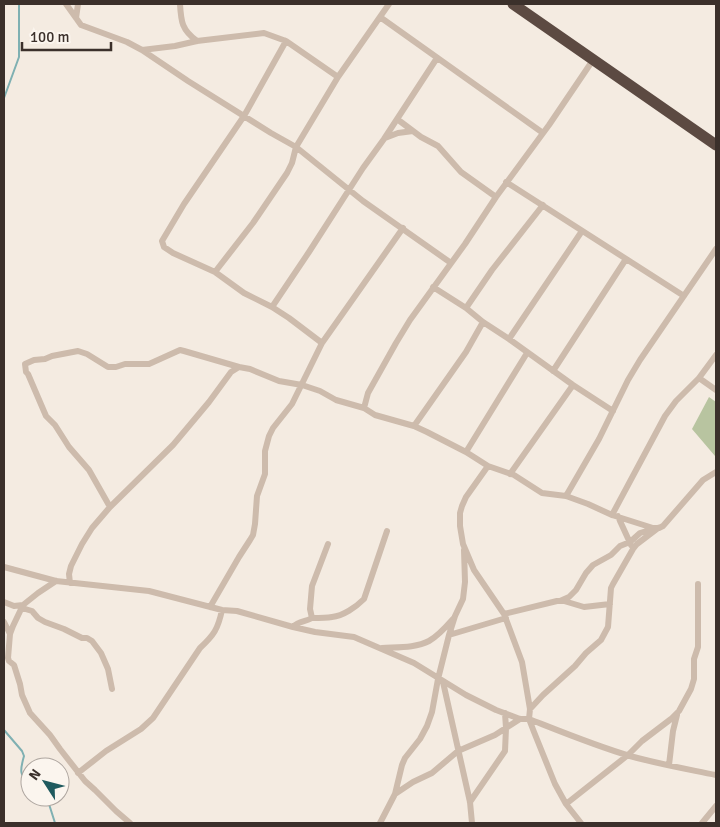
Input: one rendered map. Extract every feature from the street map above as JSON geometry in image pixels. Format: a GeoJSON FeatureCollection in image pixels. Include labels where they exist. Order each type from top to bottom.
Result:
{"type":"FeatureCollection","features":[{"type":"Feature","properties":{"kind":"highway"},"geometry":{"type":"LineString","coordinates":[[512,4],[716,145]]}},
{"type":"Feature","properties":{"kind":"street"},"geometry":{"type":"LineString","coordinates":[[66,4],[82,25],[142,50],[188,81],[296,147],[349,190],[451,263]]}},
{"type":"Feature","properties":{"kind":"street"},"geometry":{"type":"LineString","coordinates":[[76,18],[78,4]]}},
{"type":"Feature","properties":{"kind":"street"},"geometry":{"type":"LineString","coordinates":[[180,4],[181,21],[187,34],[196,41]]}},
{"type":"Feature","properties":{"kind":"street"},"geometry":{"type":"LineString","coordinates":[[215,272],[253,223],[280,183],[292,163],[296,147],[338,77],[389,4]]}},
{"type":"Feature","properties":{"kind":"street"},"geometry":{"type":"LineString","coordinates":[[380,17],[543,132]]}},
{"type":"Feature","properties":{"kind":"street"},"geometry":{"type":"LineString","coordinates":[[142,50],[264,33],[286,41],[338,77]]}},
{"type":"Feature","properties":{"kind":"street"},"geometry":{"type":"LineString","coordinates":[[286,41],[244,116],[184,204],[162,241],[164,247],[173,253],[215,272],[244,293],[289,318],[322,343]]}},
{"type":"Feature","properties":{"kind":"street"},"geometry":{"type":"LineString","coordinates":[[272,307],[437,58]]}},
{"type":"Feature","properties":{"kind":"street"},"geometry":{"type":"LineString","coordinates":[[364,408],[368,393],[396,343],[506,182],[549,125],[593,60]]}},
{"type":"Feature","properties":{"kind":"street"},"geometry":{"type":"LineString","coordinates":[[397,119],[438,146],[461,172],[496,197]]}},
{"type":"Feature","properties":{"kind":"street"},"geometry":{"type":"LineString","coordinates":[[384,138],[413,131]]}},
{"type":"Feature","properties":{"kind":"street"},"geometry":{"type":"LineString","coordinates":[[506,182],[684,296]]}},
{"type":"Feature","properties":{"kind":"street"},"geometry":{"type":"LineString","coordinates":[[466,308],[492,270],[543,205]]}},
{"type":"Feature","properties":{"kind":"street"},"geometry":{"type":"LineString","coordinates":[[210,607],[250,540],[255,524],[257,496],[266,474],[266,443],[273,428],[292,404],[322,343],[403,228]]}},
{"type":"Feature","properties":{"kind":"street"},"geometry":{"type":"LineString","coordinates":[[509,339],[582,231]]}},
{"type":"Feature","properties":{"kind":"street"},"geometry":{"type":"LineString","coordinates":[[566,496],[599,439],[640,360],[716,249]]}},
{"type":"Feature","properties":{"kind":"street"},"geometry":{"type":"LineString","coordinates":[[553,371],[626,259]]}},
{"type":"Feature","properties":{"kind":"street"},"geometry":{"type":"LineString","coordinates":[[433,287],[466,308],[572,385],[613,411]]}},
{"type":"Feature","properties":{"kind":"street"},"geometry":{"type":"LineString","coordinates":[[414,426],[466,352],[483,322]]}},
{"type":"Feature","properties":{"kind":"street"},"geometry":{"type":"LineString","coordinates":[[110,507],[89,470],[46,416],[26,372],[25,364],[34,360],[78,351],[108,367],[116,367],[125,364],[149,364],[180,350],[184,351],[250,369],[279,381],[302,385],[320,391],[336,400],[364,408],[375,415],[414,426],[466,452],[488,466],[519,478],[542,493],[566,496],[615,516],[656,528]]}},
{"type":"Feature","properties":{"kind":"street"},"geometry":{"type":"LineString","coordinates":[[466,452],[527,353]]}},
{"type":"Feature","properties":{"kind":"street"},"geometry":{"type":"LineString","coordinates":[[615,516],[665,416],[676,401],[699,378],[716,354]]}},
{"type":"Feature","properties":{"kind":"street"},"geometry":{"type":"LineString","coordinates":[[70,583],[70,566],[92,528],[110,507],[173,444],[231,372],[239,367]]}},
{"type":"Feature","properties":{"kind":"street"},"geometry":{"type":"LineString","coordinates":[[699,378],[716,390]]}},
{"type":"Feature","properties":{"kind":"street"},"geometry":{"type":"LineString","coordinates":[[510,474],[572,385]]}},
{"type":"Feature","properties":{"kind":"street"},"geometry":{"type":"LineString","coordinates":[[488,466],[466,497],[462,506],[460,526],[464,544],[474,570],[505,616],[522,662],[530,709],[529,719],[555,784],[566,804],[581,823]]}},
{"type":"Feature","properties":{"kind":"street"},"geometry":{"type":"LineString","coordinates":[[530,709],[601,640],[608,627],[611,586],[631,546],[656,528],[662,526],[703,480],[716,472]]}},
{"type":"Feature","properties":{"kind":"street"},"geometry":{"type":"LineString","coordinates":[[615,516],[620,522],[631,546]]}},
{"type":"Feature","properties":{"kind":"street"},"geometry":{"type":"LineString","coordinates":[[293,627],[300,622],[312,618],[334,617],[350,610],[364,599],[387,531]]}},
{"type":"Feature","properties":{"kind":"street"},"geometry":{"type":"LineString","coordinates":[[312,618],[310,609],[312,586],[328,544]]}},
{"type":"Feature","properties":{"kind":"street"},"geometry":{"type":"LineString","coordinates":[[380,823],[394,794],[405,758],[420,739],[432,712],[449,635],[463,599],[464,544]]}},
{"type":"Feature","properties":{"kind":"street"},"geometry":{"type":"LineString","coordinates":[[449,635],[505,616],[560,601],[576,590],[593,565],[611,555],[620,546],[631,546]]}},
{"type":"Feature","properties":{"kind":"street"},"geometry":{"type":"LineString","coordinates":[[4,566],[56,581],[149,591],[222,610],[238,611],[315,632],[354,637],[414,663],[466,695],[520,719],[529,719],[584,741],[628,755],[716,775]]}},
{"type":"Feature","properties":{"kind":"street"},"geometry":{"type":"LineString","coordinates":[[56,581],[38,593],[23,607],[10,634],[6,654],[9,661],[14,665],[22,694],[30,712],[50,735],[84,782],[130,823]]}},
{"type":"Feature","properties":{"kind":"street"},"geometry":{"type":"LineString","coordinates":[[669,765],[672,731],[677,713],[691,689],[694,678],[694,659],[698,648],[698,584]]}},
{"type":"Feature","properties":{"kind":"street"},"geometry":{"type":"LineString","coordinates":[[560,601],[583,607],[610,604]]}},
{"type":"Feature","properties":{"kind":"street"},"geometry":{"type":"LineString","coordinates":[[4,602],[23,607],[32,611],[45,622],[92,641],[101,653],[108,670],[112,689]]}},
{"type":"Feature","properties":{"kind":"street"},"geometry":{"type":"LineString","coordinates":[[78,773],[101,755],[141,729],[152,718],[200,648],[217,629],[222,610]]}},
{"type":"Feature","properties":{"kind":"street"},"geometry":{"type":"LineString","coordinates":[[380,649],[427,642],[435,637],[455,616]]}},
{"type":"Feature","properties":{"kind":"street"},"geometry":{"type":"LineString","coordinates":[[4,622],[10,634]]}},
{"type":"Feature","properties":{"kind":"street"},"geometry":{"type":"LineString","coordinates":[[440,680],[470,802],[472,823]]}},
{"type":"Feature","properties":{"kind":"street"},"geometry":{"type":"LineString","coordinates":[[470,802],[505,751],[505,713]]}},
{"type":"Feature","properties":{"kind":"street"},"geometry":{"type":"LineString","coordinates":[[566,804],[677,713]]}},
{"type":"Feature","properties":{"kind":"street"},"geometry":{"type":"LineString","coordinates":[[394,794],[432,773],[458,751],[495,735],[520,719]]}},
{"type":"Feature","properties":{"kind":"street"},"geometry":{"type":"LineString","coordinates":[[702,823],[716,806]]}},
{"type":"Feature","properties":{"kind":"green space"},"geometry":{"type":"Polygon","coordinates":[[[709,397],[716,402],[716,465],[715,456],[692,429],[709,397]]]}},
{"type":"Feature","properties":{"kind":"waterway"},"geometry":{"type":"LineString","coordinates":[[4,98],[19,57],[19,4]]}},
{"type":"Feature","properties":{"kind":"waterway"},"geometry":{"type":"LineString","coordinates":[[4,730],[22,751],[24,757]]}},
{"type":"Feature","properties":{"kind":"waterway"},"geometry":{"type":"LineString","coordinates":[[50,807],[55,823]]}}]}
